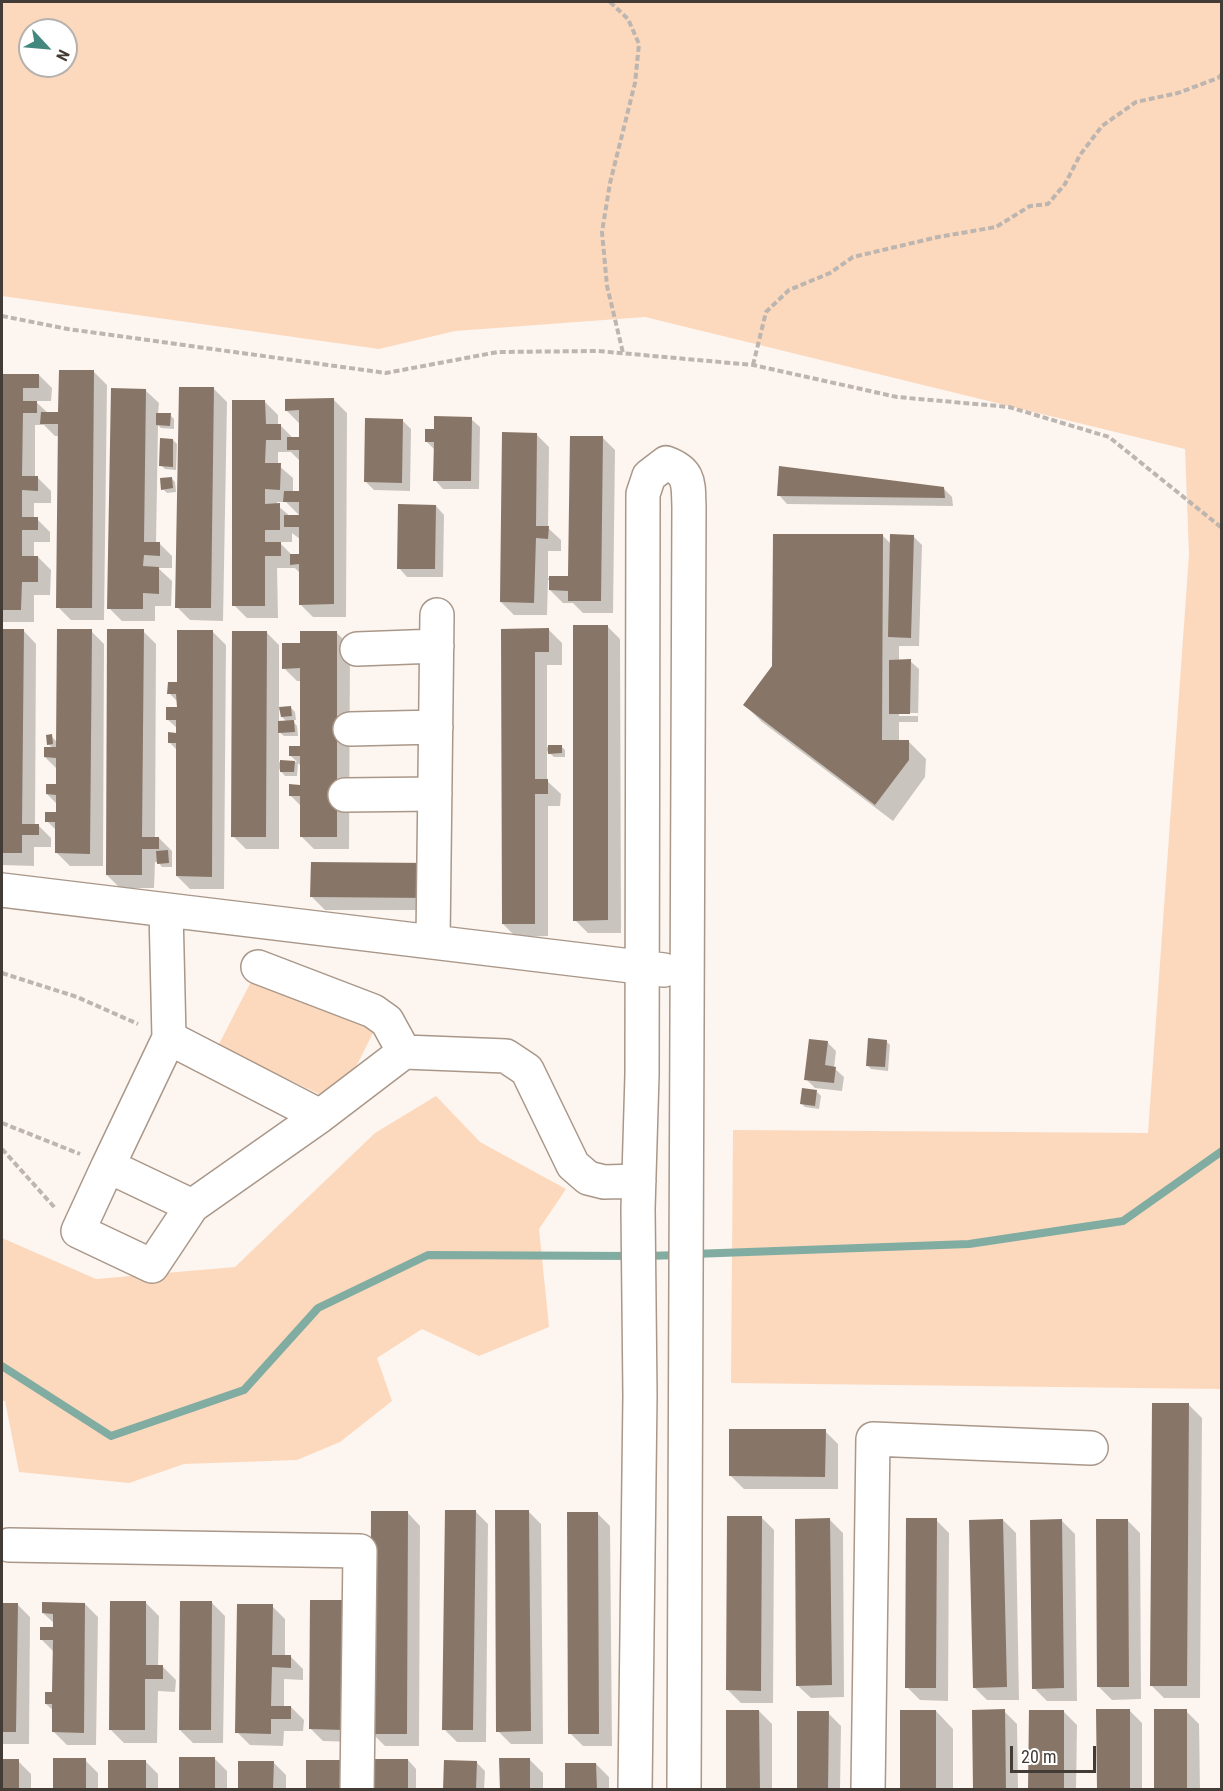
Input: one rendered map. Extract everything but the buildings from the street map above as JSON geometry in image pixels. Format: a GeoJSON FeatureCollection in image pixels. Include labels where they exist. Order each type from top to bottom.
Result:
{"type":"FeatureCollection","features":[{"type":"Feature","properties":{"kind":"street"},"geometry":{"type":"LineString","coordinates":[[635,1790],[640,1396],[638,1195],[643,967],[643,494],[649,476],[666,463],[679,468],[688,479],[684,1790]]}},
{"type":"Feature","properties":{"kind":"street"},"geometry":{"type":"LineString","coordinates":[[357,649],[437,630],[433,941]]}},
{"type":"Feature","properties":{"kind":"street"},"geometry":{"type":"LineString","coordinates":[[351,729],[436,727]]}},
{"type":"Feature","properties":{"kind":"street"},"geometry":{"type":"LineString","coordinates":[[345,795],[435,794]]}},
{"type":"Feature","properties":{"kind":"street"},"geometry":{"type":"LineString","coordinates":[[2,890],[687,972]]}},
{"type":"Feature","properties":{"kind":"street"},"geometry":{"type":"LineString","coordinates":[[166,910],[169,1038],[78,1231],[152,1266],[192,1206],[320,1116],[404,1052],[506,1056],[527,1070],[573,1165],[588,1178],[638,1195]]}},
{"type":"Feature","properties":{"kind":"street"},"geometry":{"type":"LineString","coordinates":[[258,967],[373,1011],[387,1021],[404,1052]]}},
{"type":"Feature","properties":{"kind":"street"},"geometry":{"type":"LineString","coordinates":[[169,1038],[320,1116]]}},
{"type":"Feature","properties":{"kind":"street"},"geometry":{"type":"LineString","coordinates":[[108,1166],[192,1206]]}},
{"type":"Feature","properties":{"kind":"street"},"geometry":{"type":"LineString","coordinates":[[868,1790],[873,1439],[1091,1448]]}},
{"type":"Feature","properties":{"kind":"street"},"geometry":{"type":"LineString","coordinates":[[9,1545],[360,1551],[357,1790]]}},
{"type":"Feature","properties":{"kind":"path"},"geometry":{"type":"LineString","coordinates":[[610,2],[628,19],[639,44],[635,83],[610,183],[602,232],[607,286],[623,353]]}},
{"type":"Feature","properties":{"kind":"path"},"geometry":{"type":"LineString","coordinates":[[753,365],[766,312],[789,290],[830,273],[853,256],[996,227],[1030,206],[1048,204],[1065,184],[1080,155],[1102,126],[1136,102],[1178,93],[1218,78],[1221,74]]}},
{"type":"Feature","properties":{"kind":"path"},"geometry":{"type":"LineString","coordinates":[[2,316],[68,329],[386,373],[498,352],[598,351],[753,365],[897,397],[1009,407],[1109,437],[1221,528]]}},
{"type":"Feature","properties":{"kind":"path"},"geometry":{"type":"LineString","coordinates":[[2,973],[77,997],[169,1038]]}},
{"type":"Feature","properties":{"kind":"path"},"geometry":{"type":"LineString","coordinates":[[2,1123],[108,1166]]}},
{"type":"Feature","properties":{"kind":"path"},"geometry":{"type":"LineString","coordinates":[[2,1149],[78,1231]]}},
{"type":"Feature","properties":{"kind":"shaded area"},"geometry":{"type":"Polygon","coordinates":[[[2,2],[1221,2],[1221,1389],[731,1383],[733,1130],[1148,1133],[1189,554],[1185,449],[645,317],[455,331],[379,349],[2,296],[2,2]]]}},
{"type":"Feature","properties":{"kind":"shaded area"},"geometry":{"type":"Polygon","coordinates":[[[255,974],[374,1031],[338,1103],[218,1046],[255,974]]]}},
{"type":"Feature","properties":{"kind":"shaded area"},"geometry":{"type":"Polygon","coordinates":[[[436,1096],[480,1142],[566,1189],[539,1229],[549,1327],[479,1356],[422,1329],[377,1358],[392,1401],[340,1442],[297,1460],[184,1464],[129,1483],[19,1472],[5,1401],[2,1401],[2,1238],[96,1279],[235,1267],[375,1133],[436,1096]]]}},
{"type":"Feature","properties":{"kind":"waterway"},"geometry":{"type":"LineString","coordinates":[[693,1254],[969,1244],[1123,1221],[1222,1151]]}},
{"type":"Feature","properties":{"kind":"waterway"},"geometry":{"type":"LineString","coordinates":[[2,1366],[111,1436],[244,1390],[318,1308],[428,1255],[632,1256]]}},
{"type":"Feature","properties":{"kind":"waterway"},"geometry":{"type":"LineString","coordinates":[[645,1256],[680,1255]]}}]}
